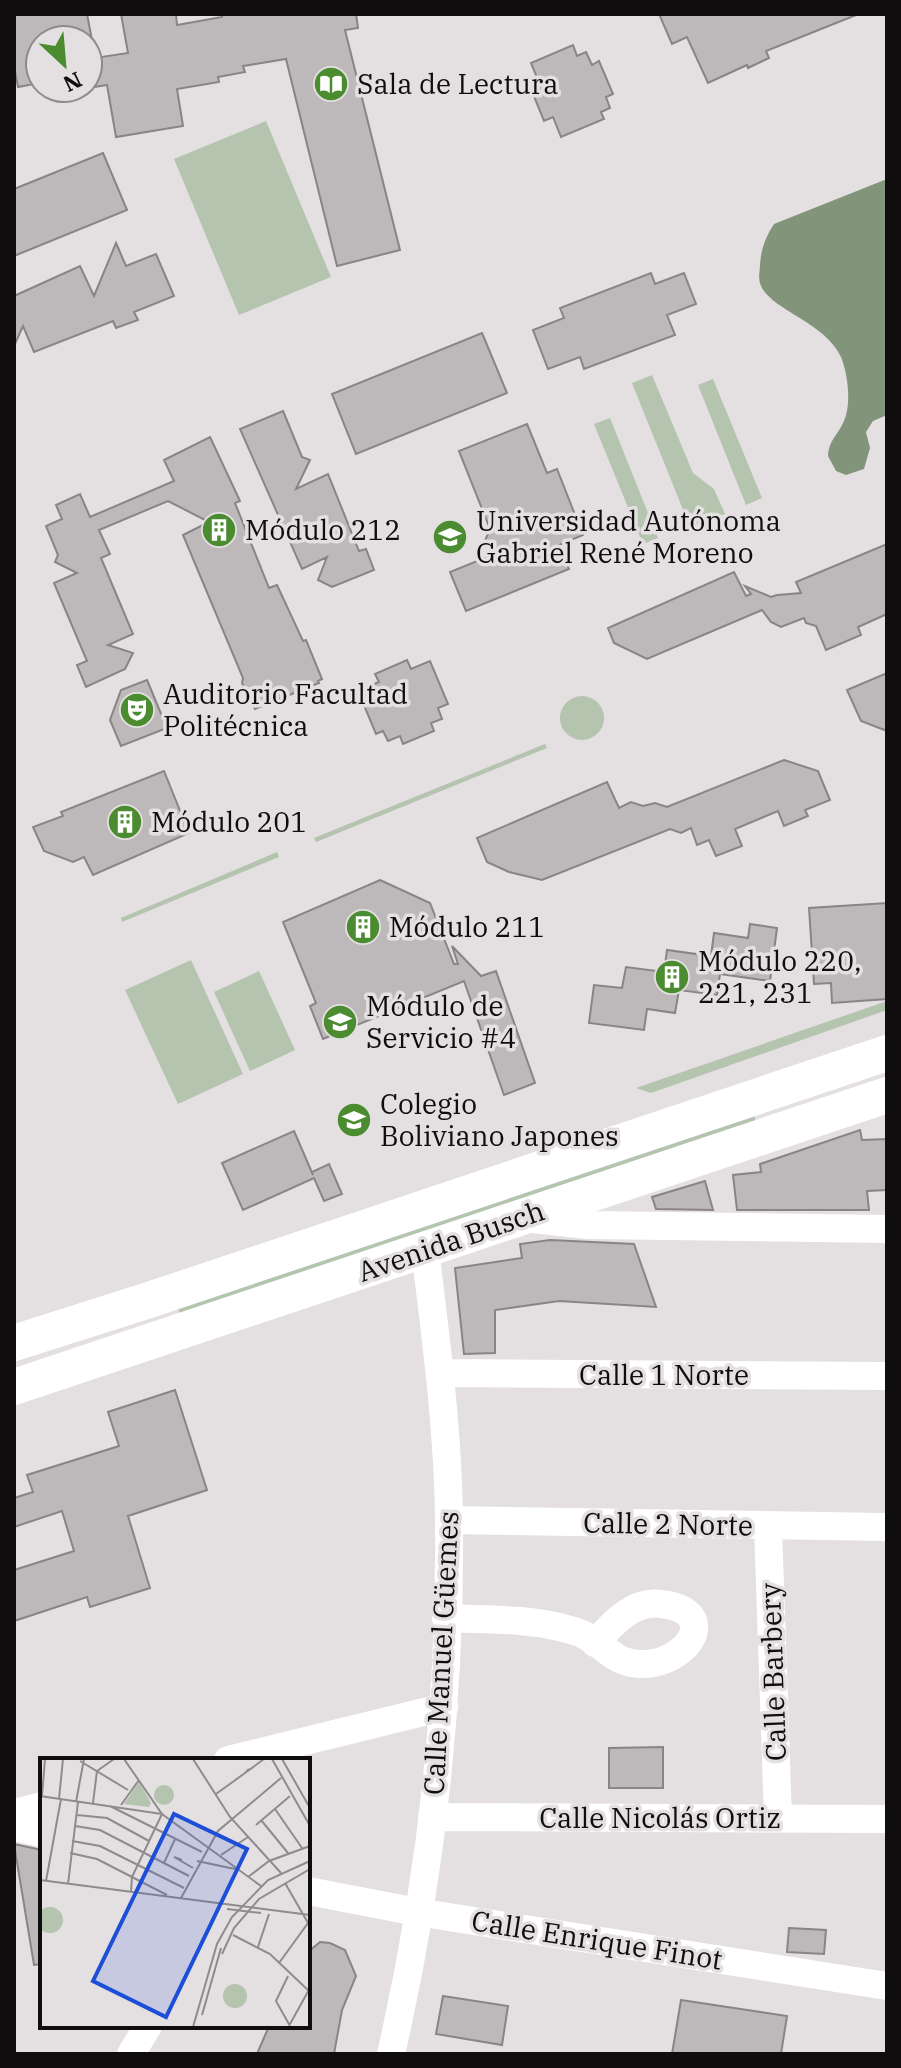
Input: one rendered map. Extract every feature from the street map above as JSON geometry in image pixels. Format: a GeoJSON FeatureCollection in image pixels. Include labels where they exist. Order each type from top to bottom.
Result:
{"type":"FeatureCollection","features":[{"type":"Feature","properties":{"kind":"main road","name":"Avenida Busch"},"geometry":{"type":"LineString","coordinates":[[14,1343],[887,1053]]}},
{"type":"Feature","properties":{"kind":"main road"},"geometry":{"type":"LineString","coordinates":[[758,1095],[771,1133]]}},
{"type":"Feature","properties":{"kind":"main road","name":"Avenida Busch"},"geometry":{"type":"LineString","coordinates":[[14,1387],[887,1095]]}},
{"type":"Feature","properties":{"kind":"main road"},"geometry":{"type":"LineString","coordinates":[[53,1374],[79,1354],[146,1333],[154,1320],[149,1300]]}},
{"type":"Feature","properties":{"kind":"street"},"geometry":{"type":"LineString","coordinates":[[617,1184],[611,1195],[611,1207],[615,1218],[625,1225]]}},
{"type":"Feature","properties":{"kind":"street"},"geometry":{"type":"LineString","coordinates":[[520,1217],[588,1225],[887,1229]]}},
{"type":"Feature","properties":{"kind":"street","name":"Calle Manuel Güemes"},"geometry":{"type":"LineString","coordinates":[[391,2054],[432,1817],[444,1707],[449,1520],[441,1373],[425,1250]]}},
{"type":"Feature","properties":{"kind":"street","name":"Calle 1 Norte"},"geometry":{"type":"LineString","coordinates":[[441,1373],[887,1376]]}},
{"type":"Feature","properties":{"kind":"street","name":"Calle 2 Norte"},"geometry":{"type":"LineString","coordinates":[[449,1520],[887,1527]]}},
{"type":"Feature","properties":{"kind":"street","name":"Calle Barbery"},"geometry":{"type":"LineString","coordinates":[[768,1526],[778,1818]]}},
{"type":"Feature","properties":{"kind":"street"},"geometry":{"type":"LineString","coordinates":[[446,1618],[520,1621],[561,1627],[587,1636],[595,1643]]}},
{"type":"Feature","properties":{"kind":"street"},"geometry":{"type":"LineString","coordinates":[[236,1758],[444,1707]]}},
{"type":"Feature","properties":{"kind":"street"},"geometry":{"type":"LineString","coordinates":[[14,1813],[40,1806]]}},
{"type":"Feature","properties":{"kind":"street","name":"Calle Nicolás Ortiz"},"geometry":{"type":"LineString","coordinates":[[432,1817],[887,1819]]}},
{"type":"Feature","properties":{"kind":"street"},"geometry":{"type":"LineString","coordinates":[[14,1827],[40,1833]]}},
{"type":"Feature","properties":{"kind":"street","name":"Calle Enrique Finot"},"geometry":{"type":"LineString","coordinates":[[310,1891],[417,1912],[887,1986]]}},
{"type":"Feature","properties":{"kind":"street"},"geometry":{"type":"LineString","coordinates":[[131,2054],[147,2028]]}},
{"type":"Feature","properties":{"kind":"shaded area"},"geometry":{"type":"Polygon","coordinates":[[[266,121],[331,277],[239,315],[174,159],[266,121]]]}},
{"type":"Feature","properties":{"kind":"shaded area"},"geometry":{"type":"Polygon","coordinates":[[[887,179],[887,415],[873,421],[866,432],[870,448],[864,469],[846,475],[836,471],[828,456],[846,416],[847,381],[841,357],[823,334],[765,292],[759,281],[761,259],[764,244],[774,224],[887,179]]]}},
{"type":"Feature","properties":{"kind":"shaded area"},"geometry":{"type":"Polygon","coordinates":[[[652,375],[693,473],[714,489],[725,514],[690,527],[632,383],[652,375]]]}},
{"type":"Feature","properties":{"kind":"shaded area"},"geometry":{"type":"Polygon","coordinates":[[[713,379],[762,498],[746,505],[698,385],[713,379]]]}},
{"type":"Feature","properties":{"kind":"shaded area"},"geometry":{"type":"Polygon","coordinates":[[[610,418],[658,538],[643,544],[594,424],[610,418]]]}},
{"type":"Feature","properties":{"kind":"shaded area"},"geometry":{"type":"Polygon","coordinates":[[[582,696],[598,702],[604,718],[598,734],[582,740],[566,734],[560,718],[566,702],[582,696]]]}},
{"type":"Feature","properties":{"kind":"shaded area"},"geometry":{"type":"Polygon","coordinates":[[[545,744],[547,748],[316,842],[314,838],[545,744]]]}},
{"type":"Feature","properties":{"kind":"shaded area"},"geometry":{"type":"Polygon","coordinates":[[[277,852],[279,857],[122,922],[121,918],[277,852]]]}},
{"type":"Feature","properties":{"kind":"shaded area"},"geometry":{"type":"Polygon","coordinates":[[[191,960],[243,1074],[178,1104],[125,990],[191,960]]]}},
{"type":"Feature","properties":{"kind":"shaded area"},"geometry":{"type":"Polygon","coordinates":[[[259,971],[295,1050],[250,1071],[214,992],[259,971]]]}},
{"type":"Feature","properties":{"kind":"shaded area"},"geometry":{"type":"Polygon","coordinates":[[[887,1001],[887,1010],[651,1093],[636,1088],[887,1001]]]}},
{"type":"Feature","properties":{"kind":"shaded area"},"geometry":{"type":"Polygon","coordinates":[[[754,1116],[757,1124],[180,1317],[178,1306],[754,1116]]]}},
{"type":"Feature","properties":{"kind":"building"},"geometry":{"type":"Polygon","coordinates":[[[14,14],[87,14],[89,24],[24,24],[24,86],[18,87],[14,66],[14,14]]]}},
{"type":"Feature","properties":{"kind":"building"},"geometry":{"type":"Polygon","coordinates":[[[121,14],[176,14],[177,25],[222,17],[222,14],[356,14],[358,28],[345,30],[400,250],[337,266],[286,59],[243,66],[245,72],[218,77],[219,82],[177,89],[183,126],[116,137],[107,85],[104,85],[104,57],[128,53],[121,14]]]}},
{"type":"Feature","properties":{"kind":"building"},"geometry":{"type":"Polygon","coordinates":[[[659,14],[856,15],[766,51],[769,58],[708,83],[687,37],[672,44],[659,14]]]}},
{"type":"Feature","properties":{"kind":"building"},"geometry":{"type":"Polygon","coordinates":[[[573,45],[577,56],[586,52],[592,65],[599,61],[613,94],[606,97],[610,108],[601,112],[604,119],[561,137],[553,117],[544,121],[531,89],[540,85],[531,63],[573,45]]]}},
{"type":"Feature","properties":{"kind":"building"},"geometry":{"type":"Polygon","coordinates":[[[103,153],[127,210],[14,256],[14,189],[103,153]]]}},
{"type":"Feature","properties":{"kind":"building"},"geometry":{"type":"Polygon","coordinates":[[[116,243],[126,266],[156,254],[174,296],[134,312],[138,320],[116,328],[113,321],[34,352],[23,326],[14,346],[14,296],[80,266],[94,296],[116,243]]]}},
{"type":"Feature","properties":{"kind":"building"},"geometry":{"type":"Polygon","coordinates":[[[651,273],[655,284],[684,273],[696,304],[667,315],[675,335],[584,369],[580,357],[548,369],[533,330],[564,318],[560,308],[651,273]]]}},
{"type":"Feature","properties":{"kind":"building"},"geometry":{"type":"Polygon","coordinates":[[[482,333],[507,393],[356,454],[332,394],[482,333]]]}},
{"type":"Feature","properties":{"kind":"building"},"geometry":{"type":"Polygon","coordinates":[[[283,411],[302,457],[310,460],[296,489],[328,474],[359,551],[366,549],[374,570],[332,587],[318,580],[327,557],[302,569],[240,429],[283,411]]]}},
{"type":"Feature","properties":{"kind":"building"},"geometry":{"type":"Polygon","coordinates":[[[527,424],[547,473],[557,469],[583,535],[559,545],[569,569],[466,611],[450,572],[502,551],[484,543],[490,529],[459,451],[527,424]]]}},
{"type":"Feature","properties":{"kind":"building"},"geometry":{"type":"Polygon","coordinates":[[[210,437],[240,501],[235,503],[269,588],[277,585],[303,641],[306,640],[322,679],[319,683],[255,709],[183,535],[209,522],[168,501],[99,530],[110,554],[101,558],[133,634],[108,645],[133,653],[125,669],[86,687],[77,665],[87,661],[54,583],[77,573],[55,562],[58,555],[46,526],[62,519],[56,505],[80,494],[90,517],[174,481],[164,460],[210,437]]]}},
{"type":"Feature","properties":{"kind":"building"},"geometry":{"type":"Polygon","coordinates":[[[887,544],[887,614],[858,627],[861,635],[826,650],[816,626],[806,623],[804,618],[781,627],[771,622],[762,610],[647,659],[614,643],[608,628],[734,572],[746,596],[751,594],[745,586],[771,597],[801,593],[796,582],[887,544]]]}},
{"type":"Feature","properties":{"kind":"building"},"geometry":{"type":"Polygon","coordinates":[[[407,660],[411,669],[430,661],[448,704],[438,708],[442,719],[431,723],[434,731],[403,744],[400,736],[388,741],[383,731],[376,734],[358,691],[379,682],[375,674],[407,660]]]}},
{"type":"Feature","properties":{"kind":"building"},"geometry":{"type":"Polygon","coordinates":[[[887,673],[887,731],[861,721],[847,690],[887,673]]]}},
{"type":"Feature","properties":{"kind":"building"},"geometry":{"type":"Polygon","coordinates":[[[147,680],[167,728],[121,746],[110,720],[121,690],[147,680]]]}},
{"type":"Feature","properties":{"kind":"building"},"geometry":{"type":"Polygon","coordinates":[[[784,760],[818,771],[830,800],[805,810],[808,816],[784,826],[778,811],[735,829],[742,846],[716,856],[709,840],[697,845],[691,828],[681,833],[670,829],[542,880],[509,872],[487,862],[477,838],[607,782],[619,808],[631,802],[667,807],[784,760]]]}},
{"type":"Feature","properties":{"kind":"building","name":"Módulo 201"},"geometry":{"type":"Polygon","coordinates":[[[164,771],[189,833],[93,875],[84,857],[73,862],[44,851],[33,827],[63,816],[61,812],[164,771]]]}},
{"type":"Feature","properties":{"kind":"building"},"geometry":{"type":"Polygon","coordinates":[[[380,880],[430,903],[454,964],[458,964],[452,946],[481,976],[496,971],[535,1083],[504,1095],[464,981],[323,1039],[310,1006],[316,1003],[283,922],[380,880]]]}},
{"type":"Feature","properties":{"kind":"building"},"geometry":{"type":"Polygon","coordinates":[[[887,903],[887,999],[832,1003],[831,983],[814,984],[809,908],[887,903]]]}},
{"type":"Feature","properties":{"kind":"building","name":"Módulo 220, 221, 231"},"geometry":{"type":"Polygon","coordinates":[[[750,924],[777,928],[770,981],[720,974],[717,995],[679,990],[675,1013],[647,1009],[644,1030],[589,1023],[594,985],[622,988],[626,967],[664,972],[667,950],[711,956],[714,933],[748,938],[750,924]]]}},
{"type":"Feature","properties":{"kind":"building"},"geometry":{"type":"Polygon","coordinates":[[[860,1130],[862,1140],[887,1139],[887,1190],[867,1191],[869,1210],[737,1210],[733,1175],[761,1172],[760,1164],[860,1130]]]}},
{"type":"Feature","properties":{"kind":"building"},"geometry":{"type":"Polygon","coordinates":[[[294,1131],[313,1175],[312,1172],[329,1164],[342,1194],[324,1201],[314,1178],[243,1210],[222,1163],[294,1131]]]}},
{"type":"Feature","properties":{"kind":"building"},"geometry":{"type":"Polygon","coordinates":[[[705,1181],[713,1210],[656,1209],[652,1197],[705,1181]]]}},
{"type":"Feature","properties":{"kind":"building"},"geometry":{"type":"Polygon","coordinates":[[[550,1240],[634,1244],[656,1307],[559,1301],[495,1310],[495,1353],[464,1354],[455,1268],[522,1258],[520,1244],[550,1240]]]}},
{"type":"Feature","properties":{"kind":"building"},"geometry":{"type":"Polygon","coordinates":[[[175,1390],[207,1490],[128,1516],[150,1588],[90,1607],[87,1597],[14,1621],[14,1570],[74,1551],[62,1511],[14,1527],[14,1498],[33,1492],[27,1475],[119,1446],[108,1412],[175,1390]]]}},
{"type":"Feature","properties":{"kind":"building"},"geometry":{"type":"Polygon","coordinates":[[[663,1747],[663,1788],[609,1788],[609,1748],[663,1747]]]}},
{"type":"Feature","properties":{"kind":"building"},"geometry":{"type":"Polygon","coordinates":[[[14,1844],[40,1850],[40,1964],[34,1965],[14,1844]]]}},
{"type":"Feature","properties":{"kind":"building"},"geometry":{"type":"Polygon","coordinates":[[[789,1928],[826,1930],[824,1954],[787,1952],[789,1928]]]}},
{"type":"Feature","properties":{"kind":"building"},"geometry":{"type":"Polygon","coordinates":[[[320,1942],[345,1950],[356,1976],[342,2010],[334,2054],[257,2054],[268,2028],[310,2028],[310,1950],[320,1942]]]}},
{"type":"Feature","properties":{"kind":"building"},"geometry":{"type":"Polygon","coordinates":[[[443,1996],[508,2006],[502,2045],[436,2034],[443,1996]]]}},
{"type":"Feature","properties":{"kind":"building"},"geometry":{"type":"Polygon","coordinates":[[[681,2000],[787,2016],[781,2054],[672,2054],[681,2000]]]}},
{"type":"Feature","properties":{"kind":"place","name":"Sala de Lectura"},"geometry":{"type":"Point","coordinates":[331,84]}},
{"type":"Feature","properties":{"kind":"place","name":"Módulo 212"},"geometry":{"type":"Point","coordinates":[219,530]}},
{"type":"Feature","properties":{"kind":"place","name":"Universidad Autónoma Gabriel René Moreno"},"geometry":{"type":"Point","coordinates":[450,537]}},
{"type":"Feature","properties":{"kind":"place","name":"Auditorio Facultad Politécnica"},"geometry":{"type":"Point","coordinates":[137,710]}},
{"type":"Feature","properties":{"kind":"place","name":"Módulo 201"},"geometry":{"type":"Point","coordinates":[125,822]}},
{"type":"Feature","properties":{"kind":"place","name":"Módulo 211"},"geometry":{"type":"Point","coordinates":[363,927]}},
{"type":"Feature","properties":{"kind":"place","name":"Módulo 220, 221, 231"},"geometry":{"type":"Point","coordinates":[672,977]}},
{"type":"Feature","properties":{"kind":"place","name":"Módulo de Servicio #4"},"geometry":{"type":"Point","coordinates":[340,1022]}},
{"type":"Feature","properties":{"kind":"place","name":"Colegio Boliviano Japones"},"geometry":{"type":"Point","coordinates":[354,1120]}}]}
